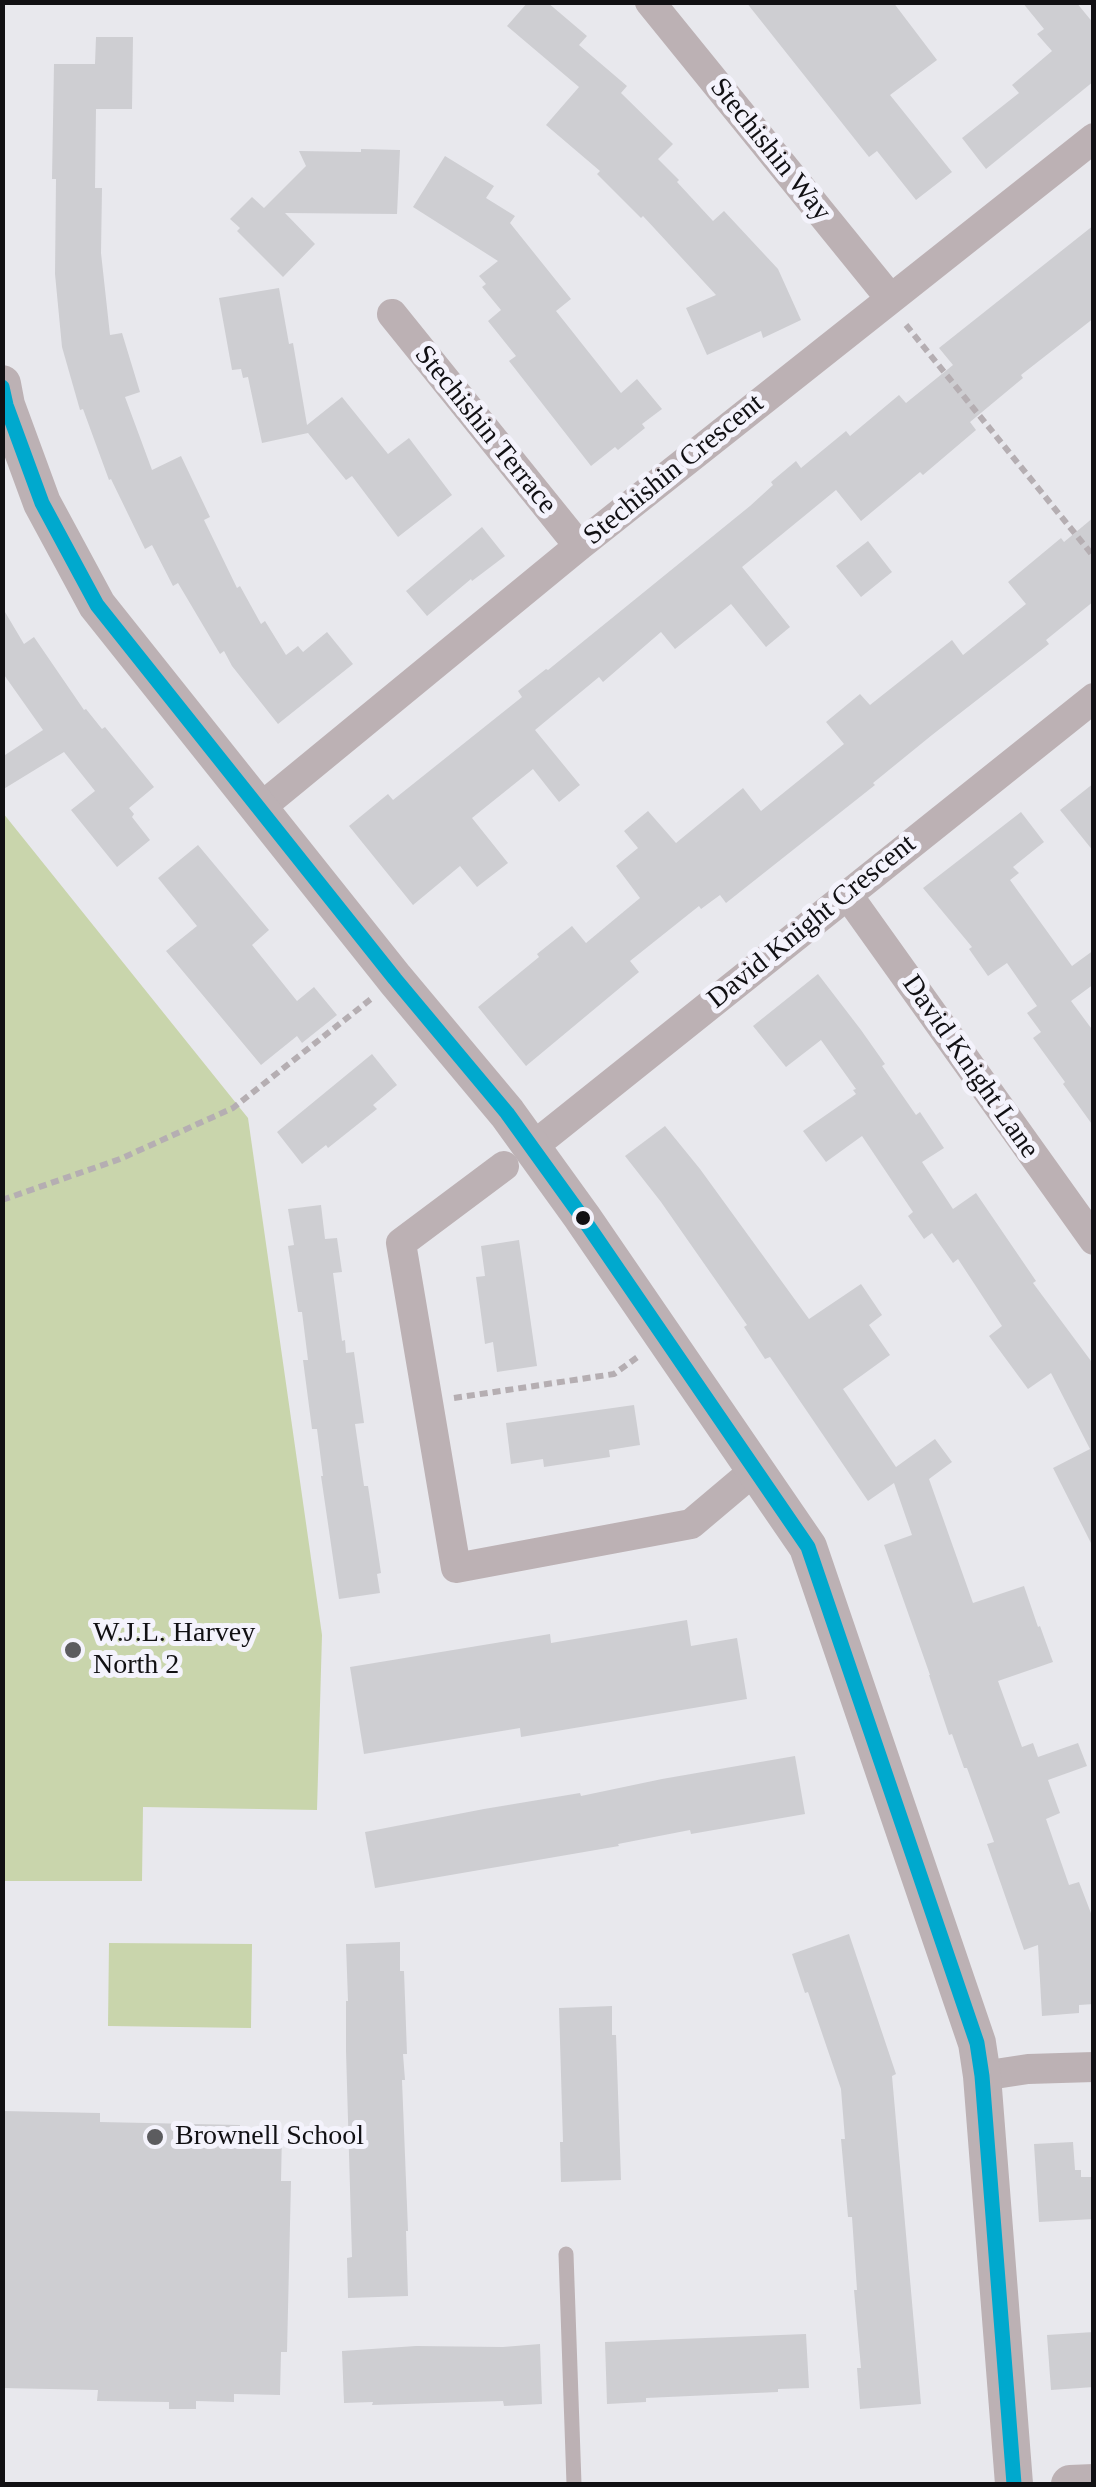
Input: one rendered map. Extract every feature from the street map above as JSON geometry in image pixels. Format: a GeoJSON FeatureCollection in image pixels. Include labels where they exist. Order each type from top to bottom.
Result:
{"type":"FeatureCollection","features":[{"type":"Feature","properties":{"kind":"street","name":"Stechishin Way"},"geometry":{"type":"LineString","coordinates":[[650,2],[890,298]]}},
{"type":"Feature","properties":{"kind":"street","name":"Stechishin Crescent"},"geometry":{"type":"LineString","coordinates":[[260,808],[579,546],[1094,138]]}},
{"type":"Feature","properties":{"kind":"street","name":"Stechishin Terrace"},"geometry":{"type":"LineString","coordinates":[[392,314],[579,546]]}},
{"type":"Feature","properties":{"kind":"street"},"geometry":{"type":"LineString","coordinates":[[2,384],[6,406],[42,503],[97,605],[507,1113],[518,1157],[666,1340],[808,1547],[977,2042],[1014,2484]]}},
{"type":"Feature","properties":{"kind":"street","name":"David Knight Crescent"},"geometry":{"type":"LineString","coordinates":[[428,1402],[401,1243],[518,1157],[1094,698]]}},
{"type":"Feature","properties":{"kind":"street","name":"David Knight Lane"},"geometry":{"type":"LineString","coordinates":[[847,894],[1094,1240]]}},
{"type":"Feature","properties":{"kind":"street"},"geometry":{"type":"LineString","coordinates":[[428,1402],[456,1568],[691,1524],[756,1470]]}},
{"type":"Feature","properties":{"kind":"street"},"geometry":{"type":"LineString","coordinates":[[982,2076],[1028,2069],[1094,2067]]}},
{"type":"Feature","properties":{"kind":"street"},"geometry":{"type":"LineString","coordinates":[[1070,2484],[1094,2483]]}},
{"type":"Feature","properties":{"kind":"lane"},"geometry":{"type":"LineString","coordinates":[[566,2254],[574,2484]]}},
{"type":"Feature","properties":{"kind":"path"},"geometry":{"type":"LineString","coordinates":[[907,328],[1094,557]]}},
{"type":"Feature","properties":{"kind":"path"},"geometry":{"type":"LineString","coordinates":[[2,1200],[120,1159],[233,1108],[370,1000]]}},
{"type":"Feature","properties":{"kind":"path"},"geometry":{"type":"LineString","coordinates":[[428,1402],[614,1374],[666,1340]]}},
{"type":"Feature","properties":{"kind":"green space"},"geometry":{"type":"Polygon","coordinates":[[[3,813],[248,1118],[322,1635],[317,1810],[143,1807],[142,1881],[3,1881],[3,813]]]}},
{"type":"Feature","properties":{"kind":"green space"},"geometry":{"type":"Polygon","coordinates":[[[109,1943],[252,1944],[251,2028],[108,2026],[109,1943]]]}},
{"type":"Feature","properties":{"kind":"building"},"geometry":{"type":"Polygon","coordinates":[[[528,2],[547,2],[587,36],[579,45],[627,86],[621,93],[673,144],[658,159],[713,221],[724,211],[778,269],[801,320],[763,338],[761,331],[707,355],[686,308],[716,295],[643,216],[597,174],[600,171],[546,125],[579,87],[507,26],[528,2]]]}},
{"type":"Feature","properties":{"kind":"building"},"geometry":{"type":"Polygon","coordinates":[[[746,2],[893,2],[937,60],[890,95],[952,172],[916,200],[877,151],[869,157],[746,2]]]}},
{"type":"Feature","properties":{"kind":"building"},"geometry":{"type":"Polygon","coordinates":[[[1022,2],[1076,2],[1094,24],[1094,81],[986,169],[962,138],[1019,93],[1012,85],[1052,51],[1037,34],[1044,29],[1022,2]]]}},
{"type":"Feature","properties":{"kind":"building"},"geometry":{"type":"Polygon","coordinates":[[[96,37],[133,37],[132,109],[96,109],[95,188],[102,188],[101,253],[110,335],[122,333],[140,392],[125,397],[152,470],[181,456],[210,517],[204,520],[237,588],[240,586],[261,624],[265,621],[286,655],[298,646],[303,652],[327,632],[353,664],[278,724],[224,651],[220,654],[178,583],[173,586],[152,545],[145,549],[109,480],[83,409],[80,410],[62,347],[55,274],[56,179],[52,179],[54,64],[95,64],[96,37]]]}},
{"type":"Feature","properties":{"kind":"building"},"geometry":{"type":"Polygon","coordinates":[[[400,150],[397,214],[285,213],[315,244],[283,277],[230,219],[252,197],[264,208],[306,166],[299,151],[400,150]]]}},
{"type":"Feature","properties":{"kind":"building"},"geometry":{"type":"Polygon","coordinates":[[[445,156],[494,186],[486,198],[515,216],[510,223],[571,299],[556,311],[621,393],[637,379],[662,409],[618,450],[615,447],[591,466],[509,361],[516,356],[488,321],[501,310],[482,287],[486,284],[479,276],[498,261],[413,207],[445,156]]]}},
{"type":"Feature","properties":{"kind":"building"},"geometry":{"type":"Polygon","coordinates":[[[1094,225],[1094,318],[1021,375],[1023,378],[970,422],[976,430],[861,521],[836,490],[742,567],[790,627],[766,647],[731,604],[675,649],[661,632],[603,682],[599,677],[535,730],[580,785],[559,802],[533,769],[472,818],[508,863],[477,887],[460,866],[413,905],[349,826],[388,794],[393,800],[522,697],[518,691],[750,506],[796,461],[801,468],[846,431],[850,436],[899,395],[906,403],[953,365],[939,348],[1094,225]]]}},
{"type":"Feature","properties":{"kind":"building"},"geometry":{"type":"Polygon","coordinates":[[[279,288],[307,425],[342,397],[388,454],[409,438],[452,495],[398,537],[352,476],[346,480],[308,433],[262,443],[248,377],[243,378],[241,369],[232,370],[219,298],[279,288]]]}},
{"type":"Feature","properties":{"kind":"building"},"geometry":{"type":"Polygon","coordinates":[[[1094,517],[1094,601],[1046,640],[1049,644],[726,903],[720,895],[701,909],[699,906],[630,961],[639,972],[526,1066],[478,1007],[572,926],[586,943],[640,898],[616,866],[638,848],[624,831],[648,811],[676,843],[743,788],[761,811],[844,744],[826,722],[860,694],[870,705],[952,640],[963,655],[1026,604],[1008,582],[1061,538],[1064,542],[1094,517]]]}},
{"type":"Feature","properties":{"kind":"building"},"geometry":{"type":"Polygon","coordinates":[[[482,527],[505,556],[427,616],[406,591],[482,527]]]}},
{"type":"Feature","properties":{"kind":"building"},"geometry":{"type":"Polygon","coordinates":[[[868,541],[892,572],[861,597],[836,566],[868,541]]]}},
{"type":"Feature","properties":{"kind":"building"},"geometry":{"type":"Polygon","coordinates":[[[2,607],[24,644],[34,637],[84,710],[102,729],[105,727],[154,787],[129,808],[150,840],[117,867],[71,810],[95,791],[64,752],[2,790],[2,757],[43,730],[2,672],[2,607]]]}},
{"type":"Feature","properties":{"kind":"building"},"geometry":{"type":"Polygon","coordinates":[[[1094,783],[1094,852],[1060,810],[1094,783]]]}},
{"type":"Feature","properties":{"kind":"building"},"geometry":{"type":"Polygon","coordinates":[[[1021,812],[1044,842],[1013,867],[1019,873],[1010,880],[1072,966],[1094,950],[1094,984],[1071,1001],[1094,1032],[1094,1127],[1033,1038],[1041,1032],[1027,1013],[1037,1006],[1007,963],[988,976],[969,949],[972,947],[923,888],[1021,812]]]}},
{"type":"Feature","properties":{"kind":"building"},"geometry":{"type":"Polygon","coordinates":[[[198,845],[269,930],[252,945],[297,1001],[314,987],[337,1015],[302,1043],[297,1036],[261,1065],[166,951],[197,926],[158,878],[198,845]]]}},
{"type":"Feature","properties":{"kind":"building"},"geometry":{"type":"Polygon","coordinates":[[[818,974],[885,1064],[882,1066],[916,1115],[920,1112],[944,1148],[922,1162],[953,1209],[976,1193],[1036,1281],[1033,1283],[1094,1365],[1094,1549],[1053,1468],[1090,1449],[1051,1373],[1028,1389],[989,1336],[1002,1326],[958,1259],[953,1263],[932,1233],[924,1239],[908,1216],[913,1212],[862,1136],[826,1162],[803,1131],[856,1094],[856,1089],[821,1040],[786,1067],[753,1026],[818,974]]]}},
{"type":"Feature","properties":{"kind":"building"},"geometry":{"type":"Polygon","coordinates":[[[372,1054],[397,1085],[373,1105],[377,1109],[302,1164],[277,1132],[372,1054]]]}},
{"type":"Feature","properties":{"kind":"building"},"geometry":{"type":"Polygon","coordinates":[[[665,1126],[809,1319],[861,1284],[882,1315],[869,1325],[890,1355],[843,1389],[896,1467],[935,1439],[952,1462],[929,1479],[973,1603],[1024,1586],[1053,1662],[998,1681],[1022,1747],[1033,1743],[1038,1757],[1078,1743],[1087,1766],[1048,1780],[1060,1813],[1046,1819],[1069,1885],[1079,1882],[1094,1921],[1094,2004],[1079,2005],[1079,2013],[1042,2016],[1038,1945],[1024,1950],[987,1844],[994,1842],[967,1768],[952,1734],[949,1735],[884,1545],[912,1535],[894,1483],[868,1501],[625,1156],[665,1126]]]}},
{"type":"Feature","properties":{"kind":"building"},"geometry":{"type":"Polygon","coordinates":[[[321,1205],[325,1239],[337,1238],[342,1272],[333,1273],[342,1341],[345,1340],[346,1353],[354,1352],[364,1423],[355,1424],[381,1573],[377,1574],[380,1593],[339,1599],[317,1429],[312,1429],[303,1360],[308,1360],[302,1312],[298,1312],[288,1246],[294,1245],[288,1209],[321,1205]]]}},
{"type":"Feature","properties":{"kind":"building"},"geometry":{"type":"Polygon","coordinates":[[[519,1240],[537,1366],[497,1372],[493,1342],[485,1344],[476,1277],[485,1276],[481,1246],[519,1240]]]}},
{"type":"Feature","properties":{"kind":"building"},"geometry":{"type":"Polygon","coordinates":[[[634,1405],[640,1445],[609,1450],[610,1457],[544,1467],[543,1459],[511,1464],[506,1423],[634,1405]]]}},
{"type":"Feature","properties":{"kind":"building"},"geometry":{"type":"Polygon","coordinates":[[[687,1620],[691,1646],[737,1638],[747,1699],[521,1737],[520,1728],[364,1754],[350,1667],[550,1634],[551,1643],[687,1620]]]}},
{"type":"Feature","properties":{"kind":"building"},"geometry":{"type":"Polygon","coordinates":[[[795,1756],[805,1814],[691,1834],[690,1830],[375,1888],[365,1832],[795,1756]]]}},
{"type":"Feature","properties":{"kind":"building"},"geometry":{"type":"Polygon","coordinates":[[[849,1934],[896,2074],[892,2076],[921,2404],[860,2409],[857,2290],[841,2139],[845,2139],[841,2089],[792,1954],[849,1934]]]}},
{"type":"Feature","properties":{"kind":"building"},"geometry":{"type":"Polygon","coordinates":[[[400,1942],[407,2054],[403,2054],[402,2080],[408,2296],[348,2298],[347,2258],[352,2257],[346,1944],[400,1942]]]}},
{"type":"Feature","properties":{"kind":"building"},"geometry":{"type":"Polygon","coordinates":[[[612,2006],[621,2180],[561,2182],[559,2008],[612,2006]]]}},
{"type":"Feature","properties":{"kind":"building","name":"Brownell School"},"geometry":{"type":"Polygon","coordinates":[[[2,2111],[100,2113],[100,2122],[240,2125],[240,2132],[282,2133],[281,2181],[291,2181],[287,2352],[281,2352],[280,2395],[234,2394],[234,2402],[196,2401],[196,2409],[169,2409],[169,2402],[97,2401],[98,2390],[2,2388],[2,2111]]]}},
{"type":"Feature","properties":{"kind":"building"},"geometry":{"type":"Polygon","coordinates":[[[1073,2142],[1075,2170],[1081,2170],[1081,2177],[1094,2177],[1094,2219],[1039,2222],[1034,2144],[1073,2142]]]}},
{"type":"Feature","properties":{"kind":"building"},"geometry":{"type":"Polygon","coordinates":[[[1094,2332],[1094,2387],[1051,2390],[1047,2335],[1094,2332]]]}},
{"type":"Feature","properties":{"kind":"building"},"geometry":{"type":"Polygon","coordinates":[[[806,2334],[809,2388],[607,2404],[605,2342],[806,2334]]]}},
{"type":"Feature","properties":{"kind":"building"},"geometry":{"type":"Polygon","coordinates":[[[540,2344],[542,2404],[344,2403],[342,2351],[540,2344]]]}},
{"type":"Feature","properties":{"kind":"transit line"},"geometry":{"type":"LineString","coordinates":[[2,387],[42,503],[97,605],[507,1113],[808,1547],[977,2043],[1014,2484]]}},
{"type":"Feature","properties":{"kind":"place","name":"W.J.L. Harvey North 2"},"geometry":{"type":"Point","coordinates":[73,1650]}},
{"type":"Feature","properties":{"kind":"place","name":"Brownell School"},"geometry":{"type":"Point","coordinates":[155,2137]}}]}
